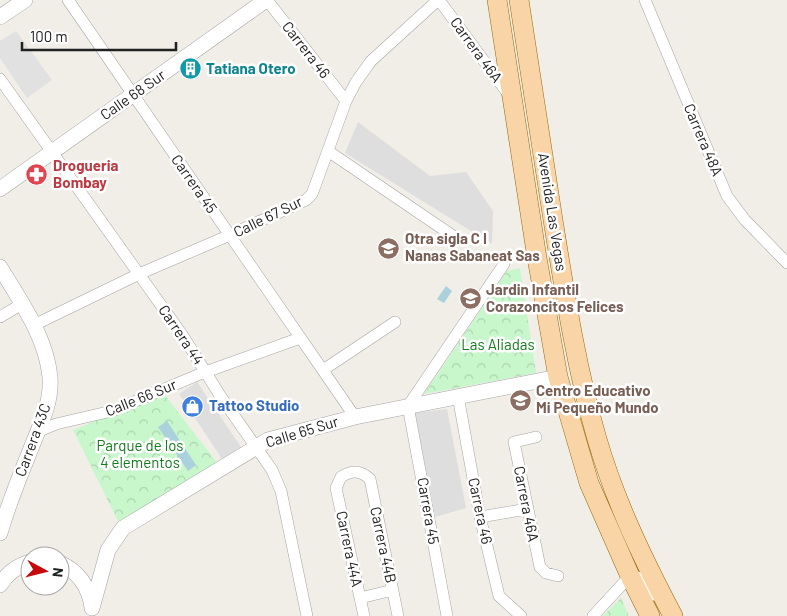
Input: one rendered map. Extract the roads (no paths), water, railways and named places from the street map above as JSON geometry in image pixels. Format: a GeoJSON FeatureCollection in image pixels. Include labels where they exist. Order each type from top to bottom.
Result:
{"type":"FeatureCollection","features":[{"type":"Feature","properties":{"kind":"main road","name":"Avenida Las Vegas"},"geometry":{"type":"LineString","coordinates":[[497,0],[537,258],[558,377],[589,483],[630,576],[650,616]]}},
{"type":"Feature","properties":{"kind":"main road","name":"Avenida Las Vegas"},"geometry":{"type":"LineString","coordinates":[[519,0],[566,302],[585,396],[606,467],[622,510],[645,562],[673,616]]}},
{"type":"Feature","properties":{"kind":"street"},"geometry":{"type":"LineString","coordinates":[[0,17],[25,0]]}},
{"type":"Feature","properties":{"kind":"street","name":"Carrera 45"},"geometry":{"type":"LineString","coordinates":[[68,0],[355,417]]}},
{"type":"Feature","properties":{"kind":"street","name":"Calle 68 Sur"},"geometry":{"type":"LineString","coordinates":[[0,190],[266,0]]}},
{"type":"Feature","properties":{"kind":"street","name":"Carrera 46"},"geometry":{"type":"LineString","coordinates":[[266,0],[346,101]]}},
{"type":"Feature","properties":{"kind":"street","name":"Calle 67 Sur"},"geometry":{"type":"LineString","coordinates":[[34,324],[139,274],[230,236],[306,200],[312,194],[346,101],[371,61],[438,0]]}},
{"type":"Feature","properties":{"kind":"street","name":"Carrera 46A"},"geometry":{"type":"LineString","coordinates":[[438,0],[512,100]]}},
{"type":"Feature","properties":{"kind":"street","name":"Carrera 48A"},"geometry":{"type":"LineString","coordinates":[[645,0],[727,196],[745,220],[787,263]]}},
{"type":"Feature","properties":{"kind":"street","name":"Carrera 44"},"geometry":{"type":"LineString","coordinates":[[0,79],[183,336],[272,470],[281,491],[307,616]]}},
{"type":"Feature","properties":{"kind":"street"},"geometry":{"type":"LineString","coordinates":[[328,152],[459,240]]}},
{"type":"Feature","properties":{"kind":"street"},"geometry":{"type":"LineString","coordinates":[[408,406],[504,264]]}},
{"type":"Feature","properties":{"kind":"street","name":"Carrera 43C"},"geometry":{"type":"LineString","coordinates":[[0,266],[34,324],[46,359],[50,379],[46,412],[4,500],[0,534]]}},
{"type":"Feature","properties":{"kind":"street"},"geometry":{"type":"LineString","coordinates":[[0,317],[22,304]]}},
{"type":"Feature","properties":{"kind":"street"},"geometry":{"type":"LineString","coordinates":[[323,370],[395,322]]}},
{"type":"Feature","properties":{"kind":"street","name":"Calle 66 Sur"},"geometry":{"type":"LineString","coordinates":[[37,432],[56,424],[112,411],[206,372],[300,338]]}},
{"type":"Feature","properties":{"kind":"street","name":"Calle 65 Sur"},"geometry":{"type":"LineString","coordinates":[[92,612],[108,550],[123,528],[268,440],[355,417],[558,377]]}},
{"type":"Feature","properties":{"kind":"street","name":"Carrera 46"},"geometry":{"type":"LineString","coordinates":[[458,396],[480,517],[499,596],[521,616]]}},
{"type":"Feature","properties":{"kind":"street","name":"Carrera 45"},"geometry":{"type":"LineString","coordinates":[[408,406],[447,616]]}},
{"type":"Feature","properties":{"kind":"street","name":"Carrera 46A"},"geometry":{"type":"LineString","coordinates":[[536,437],[514,442],[540,567],[546,574],[558,576]]}},
{"type":"Feature","properties":{"kind":"street","name":"Carrera 44B"},"geometry":{"type":"LineString","coordinates":[[338,482],[348,472],[354,471],[370,479],[398,616]]}},
{"type":"Feature","properties":{"kind":"street","name":"Carrera 44A"},"geometry":{"type":"LineString","coordinates":[[338,482],[336,488],[364,616]]}},
{"type":"Feature","properties":{"kind":"street"},"geometry":{"type":"LineString","coordinates":[[480,517],[527,509]]}},
{"type":"Feature","properties":{"kind":"street"},"geometry":{"type":"LineString","coordinates":[[0,585],[10,572],[20,565]]}},
{"type":"Feature","properties":{"kind":"street"},"geometry":{"type":"LineString","coordinates":[[70,569],[85,584],[90,596],[92,612]]}},
{"type":"Feature","properties":{"kind":"street"},"geometry":{"type":"LineString","coordinates":[[593,616],[630,576],[635,575],[646,582],[665,616]]}},
{"type":"Feature","properties":{"kind":"street"},"geometry":{"type":"LineString","coordinates":[[360,598],[393,590]]}},
{"type":"Feature","properties":{"kind":"water"},"geometry":{"type":"Polygon","coordinates":[[[446,286],[452,291],[444,303],[437,299],[446,286]]]}},
{"type":"Feature","properties":{"kind":"water"},"geometry":{"type":"Polygon","coordinates":[[[167,421],[196,465],[188,471],[158,427],[167,421]]]}},
{"type":"Feature","properties":{"kind":"place","name":"Tatiana Otero"},"geometry":{"type":"Point","coordinates":[190,69]}},
{"type":"Feature","properties":{"kind":"place","name":"Drogueria Bombay"},"geometry":{"type":"Point","coordinates":[37,175]}},
{"type":"Feature","properties":{"kind":"place","name":"Otra sigla C I Nanas Sabaneat Sas"},"geometry":{"type":"Point","coordinates":[389,248]}},
{"type":"Feature","properties":{"kind":"place","name":"Jardin Infantil Corazoncitos Felices"},"geometry":{"type":"Point","coordinates":[470,299]}},
{"type":"Feature","properties":{"kind":"place","name":"Centro Educativo Mi Pequeño Mundo"},"geometry":{"type":"Point","coordinates":[520,400]}},
{"type":"Feature","properties":{"kind":"place","name":"Tattoo Studio"},"geometry":{"type":"Point","coordinates":[193,406]}},
{"type":"Feature","properties":{"kind":"park label","name":"Las Aliadas"},"geometry":{"type":"Point","coordinates":[498,345]}},
{"type":"Feature","properties":{"kind":"park label","name":"Parque de los 4 elementos"},"geometry":{"type":"Point","coordinates":[140,454]}}]}
